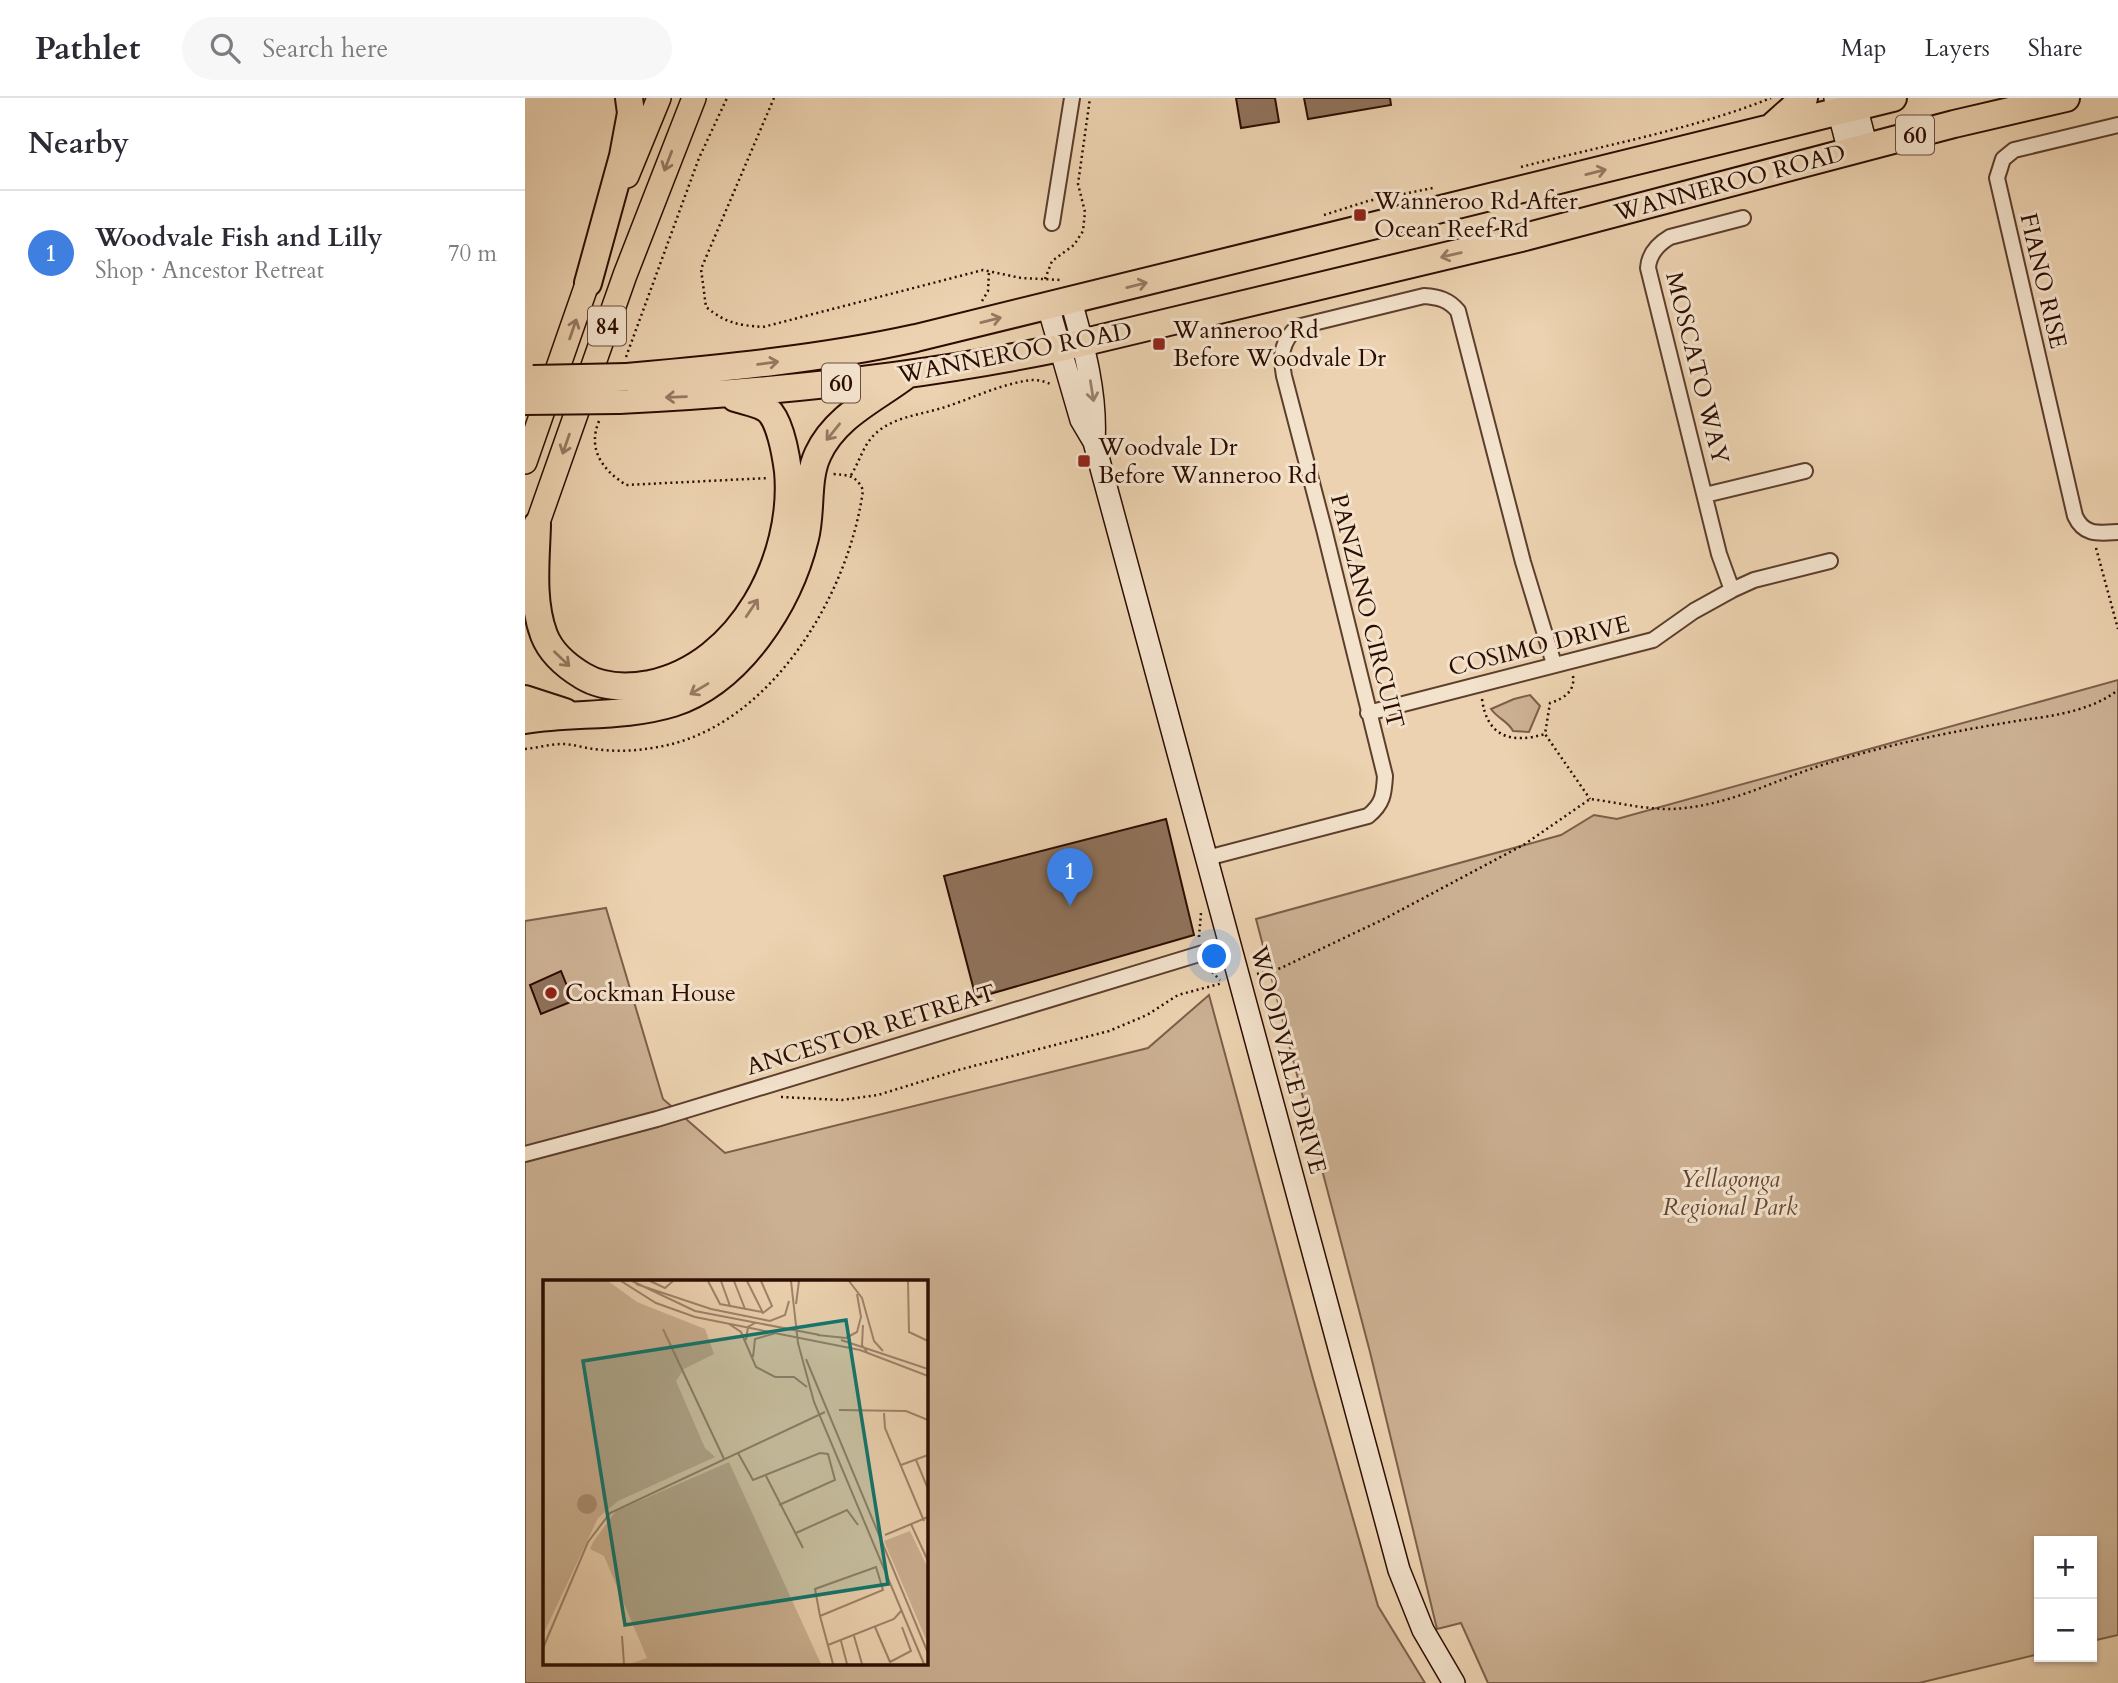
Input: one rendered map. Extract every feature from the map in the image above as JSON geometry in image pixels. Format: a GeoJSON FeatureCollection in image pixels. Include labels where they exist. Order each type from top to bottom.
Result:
{"type":"FeatureCollection","features":[{"type":"Feature","properties":{"kind":"highway"},"geometry":{"type":"LineString","coordinates":[[588,283],[623,156],[631,113],[629,98]]}},
{"type":"Feature","properties":{"kind":"highway"},"geometry":{"type":"LineString","coordinates":[[1770,128],[1804,98]]}},
{"type":"Feature","properties":{"kind":"highway","name":"WANNEROO ROAD"},"geometry":{"type":"LineString","coordinates":[[1059,303],[1770,128],[1846,104],[1893,98]]}},
{"type":"Feature","properties":{"kind":"highway","name":"WANNEROO ROAD"},"geometry":{"type":"LineString","coordinates":[[618,389],[726,395],[906,376],[982,364],[1071,346],[1525,237],[2067,98]]}},
{"type":"Feature","properties":{"kind":"highway","name":"60"},"geometry":{"type":"LineString","coordinates":[[528,387],[618,389],[751,365],[875,348],[1059,303]]}},
{"type":"Feature","properties":{"kind":"highway"},"geometry":{"type":"LineString","coordinates":[[525,720],[573,714],[624,714],[676,702],[723,674],[763,629],[796,566],[806,537],[817,455],[830,434],[849,414],[906,376]]}},
{"type":"Feature","properties":{"kind":"highway"},"geometry":{"type":"LineString","coordinates":[[537,525],[536,577],[539,618],[544,637],[555,653],[572,669],[591,681],[618,687],[640,686],[684,673],[706,659],[739,626],[766,584],[779,555],[789,505],[787,463],[773,415],[766,408],[726,395]]}},
{"type":"Feature","properties":{"kind":"highway"},"geometry":{"type":"LineString","coordinates":[[525,699],[573,714]]}},
{"type":"Feature","properties":{"kind":"main road","name":"84"},"geometry":{"type":"LineString","coordinates":[[525,462],[588,283],[659,98]]}},
{"type":"Feature","properties":{"kind":"main road","name":"84"},"geometry":{"type":"LineString","coordinates":[[525,557],[625,275],[694,98]]}},
{"type":"Feature","properties":{"kind":"street"},"geometry":{"type":"LineString","coordinates":[[1052,223],[1072,98]]}},
{"type":"Feature","properties":{"kind":"street"},"geometry":{"type":"LineString","coordinates":[[1846,104],[1858,150]]}},
{"type":"Feature","properties":{"kind":"street","name":"FIANO RISE"},"geometry":{"type":"LineString","coordinates":[[2088,531],[2075,516],[1997,178],[2003,159],[2014,150],[2118,125]]}},
{"type":"Feature","properties":{"kind":"street","name":"MOSCATO WAY"},"geometry":{"type":"LineString","coordinates":[[1732,590],[1719,554],[1648,268],[1655,249],[1670,237],[1743,218]]}},
{"type":"Feature","properties":{"kind":"street","name":"PANZANO CIRCUIT"},"geometry":{"type":"LineString","coordinates":[[1207,858],[1368,816],[1378,808],[1384,796],[1385,776],[1283,376],[1280,358],[1282,346],[1287,336],[1297,327],[1425,296],[1435,296],[1453,304],[1458,311],[1523,562],[1560,669]]}},
{"type":"Feature","properties":{"kind":"street","name":"WOODVALE DRIVE"},"geometry":{"type":"LineString","coordinates":[[1059,303],[1096,415],[1094,442],[1399,1570],[1423,1630],[1454,1683]]}},
{"type":"Feature","properties":{"kind":"street"},"geometry":{"type":"LineString","coordinates":[[1705,495],[1805,471]]}},
{"type":"Feature","properties":{"kind":"street"},"geometry":{"type":"LineString","coordinates":[[2088,531],[2118,532]]}},
{"type":"Feature","properties":{"kind":"street","name":"COSIMO DRIVE"},"geometry":{"type":"LineString","coordinates":[[1368,713],[1560,669],[1627,649],[1653,640],[1694,611],[1754,580],[1830,561]]}},
{"type":"Feature","properties":{"kind":"street","name":"ANCESTOR RETREAT"},"geometry":{"type":"LineString","coordinates":[[525,1154],[657,1119],[1229,945]]}},
{"type":"Feature","properties":{"kind":"path"},"geometry":{"type":"LineString","coordinates":[[727,98],[699,158],[618,389],[596,429],[597,450],[600,464],[626,485],[776,477]]}},
{"type":"Feature","properties":{"kind":"path"},"geometry":{"type":"LineString","coordinates":[[774,98],[701,269],[705,307],[718,317],[733,324],[763,327],[983,270],[1021,278]]}},
{"type":"Feature","properties":{"kind":"path"},"geometry":{"type":"LineString","coordinates":[[1045,279],[1052,261],[1075,245],[1083,230],[1084,212],[1078,184],[1090,98]]}},
{"type":"Feature","properties":{"kind":"path"},"geometry":{"type":"LineString","coordinates":[[829,474],[851,475]]}},
{"type":"Feature","properties":{"kind":"path"},"geometry":{"type":"LineString","coordinates":[[2088,531],[2118,629]]}},
{"type":"Feature","properties":{"kind":"path"},"geometry":{"type":"LineString","coordinates":[[1560,669],[1574,676],[1572,689],[1566,697],[1550,703],[1545,734],[1590,800]]}},
{"type":"Feature","properties":{"kind":"path"},"geometry":{"type":"LineString","coordinates":[[778,1097],[842,1100],[878,1095],[962,1069],[1109,1031],[1147,1015],[1178,995],[1281,968],[1386,918],[1525,844],[1571,810],[1590,800],[1655,809],[1685,808],[1721,800],[1778,783],[1815,768],[1951,731],[2056,715],[2108,698],[2118,690]]}},
{"type":"Feature","properties":{"kind":"path"},"geometry":{"type":"LineString","coordinates":[[1481,696],[1484,712],[1496,731],[1508,738],[1528,739],[1545,734]]}},
{"type":"Feature","properties":{"kind":"green space","name":"Yellagonga Regional Park"},"geometry":{"type":"Polygon","coordinates":[[[2118,680],[2118,1635],[2097,1640],[2097,1536],[2034,1536],[2034,1655],[1919,1683],[1488,1683],[1461,1623],[1437,1629],[1370,1352],[1256,919],[1561,835],[1594,815],[1617,819],[2118,680]]]}},
{"type":"Feature","properties":{"kind":"green space"},"geometry":{"type":"Polygon","coordinates":[[[1530,695],[1540,706],[1529,732],[1513,731],[1491,709],[1514,699],[1530,695]]]}},
{"type":"Feature","properties":{"kind":"green space"},"geometry":{"type":"Polygon","coordinates":[[[606,908],[663,1099],[725,1153],[1148,1048],[1209,995],[1378,1606],[1425,1683],[525,1683],[525,921],[606,908]]]}},
{"type":"Feature","properties":{"kind":"building"},"geometry":{"type":"Polygon","coordinates":[[[1236,98],[1275,98],[1279,122],[1241,128],[1236,98]]]}},
{"type":"Feature","properties":{"kind":"building"},"geometry":{"type":"Polygon","coordinates":[[[1304,98],[1390,98],[1391,105],[1308,119],[1304,98]]]}},
{"type":"Feature","properties":{"kind":"building"},"geometry":{"type":"Polygon","coordinates":[[[1166,819],[1194,935],[976,998],[944,876],[1166,819]]]}},
{"type":"Feature","properties":{"kind":"building","name":"Cockman House"},"geometry":{"type":"Polygon","coordinates":[[[561,971],[573,1001],[541,1014],[530,985],[561,971]]]}},
{"type":"Feature","properties":{"kind":"place","name":"Wanneroo Rd After Ocean Reef Rd"},"geometry":{"type":"Point","coordinates":[1360,215]}},
{"type":"Feature","properties":{"kind":"place","name":"Wanneroo Rd Before Woodvale Dr"},"geometry":{"type":"Point","coordinates":[1159,344]}},
{"type":"Feature","properties":{"kind":"place","name":"Woodvale Dr Before Wanneroo Rd"},"geometry":{"type":"Point","coordinates":[1084,461]}},
{"type":"Feature","properties":{"kind":"place","name":"Woodvale Fish and Lilly"},"geometry":{"type":"Point","coordinates":[1070,906]}},
{"type":"Feature","properties":{"kind":"place","name":"Cockman House"},"geometry":{"type":"Point","coordinates":[551,993]}}]}
